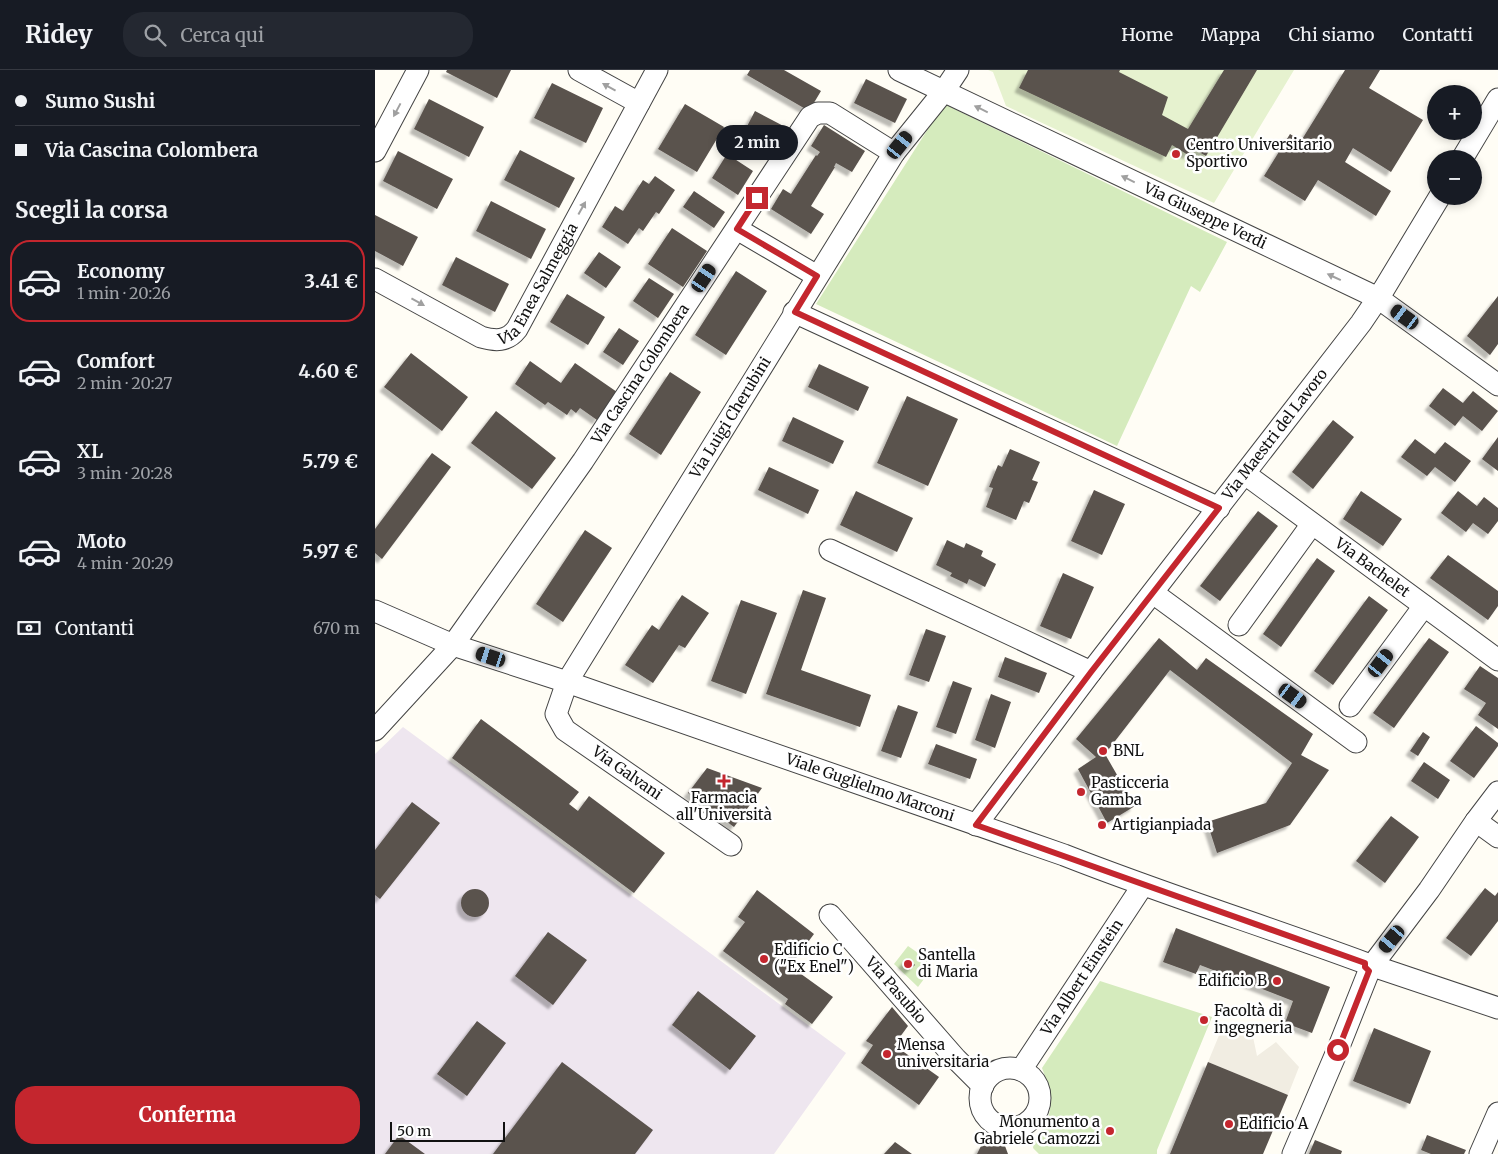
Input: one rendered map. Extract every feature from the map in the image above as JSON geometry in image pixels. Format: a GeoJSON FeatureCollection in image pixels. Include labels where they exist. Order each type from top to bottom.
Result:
{"type":"FeatureCollection","features":[{"type":"Feature","properties":{"kind":"street"},"geometry":{"type":"LineString","coordinates":[[375,151],[418,70]]}},
{"type":"Feature","properties":{"kind":"street"},"geometry":{"type":"LineString","coordinates":[[579,70],[639,103]]}},
{"type":"Feature","properties":{"kind":"street","name":"Via Enea Salmeggia"},"geometry":{"type":"LineString","coordinates":[[375,279],[481,337],[496,340],[509,337],[517,329],[657,70]]}},
{"type":"Feature","properties":{"kind":"street","name":"Via Giuseppe Verdi"},"geometry":{"type":"LineString","coordinates":[[899,70],[1378,298],[1498,385]]}},
{"type":"Feature","properties":{"kind":"street"},"geometry":{"type":"LineString","coordinates":[[894,153],[944,91],[958,70]]}},
{"type":"Feature","properties":{"kind":"street"},"geometry":{"type":"LineString","coordinates":[[1467,150],[1498,99]]}},
{"type":"Feature","properties":{"kind":"street","name":"Via Cascina Colombera"},"geometry":{"type":"LineString","coordinates":[[375,730],[453,645],[583,461],[808,120],[814,114],[824,112],[833,115],[894,153]]}},
{"type":"Feature","properties":{"kind":"street","name":"Via Luigi Cherubini"},"geometry":{"type":"LineString","coordinates":[[567,682],[894,153]]}},
{"type":"Feature","properties":{"kind":"street","name":"Via Maestri del Lavoro"},"geometry":{"type":"LineString","coordinates":[[976,825],[1378,298],[1435,205]]}},
{"type":"Feature","properties":{"kind":"street"},"geometry":{"type":"LineString","coordinates":[[737,229],[817,276]]}},
{"type":"Feature","properties":{"kind":"street"},"geometry":{"type":"LineString","coordinates":[[795,312],[1219,508]]}},
{"type":"Feature","properties":{"kind":"street","name":"Via Bachelet"},"geometry":{"type":"LineString","coordinates":[[1245,474],[1498,660]]}},
{"type":"Feature","properties":{"kind":"street"},"geometry":{"type":"LineString","coordinates":[[1239,625],[1313,524]]}},
{"type":"Feature","properties":{"kind":"street"},"geometry":{"type":"LineString","coordinates":[[831,550],[1091,672]]}},
{"type":"Feature","properties":{"kind":"street"},"geometry":{"type":"LineString","coordinates":[[1153,593],[1356,742]]}},
{"type":"Feature","properties":{"kind":"street"},"geometry":{"type":"LineString","coordinates":[[1350,706],[1423,606]]}},
{"type":"Feature","properties":{"kind":"street","name":"Viale Guglielmo Marconi"},"geometry":{"type":"LineString","coordinates":[[375,611],[453,645],[567,682],[1498,1008]]}},
{"type":"Feature","properties":{"kind":"street","name":"Via Galvani"},"geometry":{"type":"LineString","coordinates":[[567,682],[556,714],[565,730],[731,845]]}},
{"type":"Feature","properties":{"kind":"street"},"geometry":{"type":"LineString","coordinates":[[1293,1154],[1372,965],[1429,890],[1498,792]]}},
{"type":"Feature","properties":{"kind":"street"},"geometry":{"type":"LineString","coordinates":[[1476,821],[1498,837]]}},
{"type":"Feature","properties":{"kind":"street","name":"Via Albert Einstein"},"geometry":{"type":"LineString","coordinates":[[1021,1070],[1143,885]]}},
{"type":"Feature","properties":{"kind":"street","name":"Via Pasubio"},"geometry":{"type":"LineString","coordinates":[[830,915],[956,1059],[983,1086]]}},
{"type":"Feature","properties":{"kind":"street"},"geometry":{"type":"LineString","coordinates":[[1003,1068],[1021,1070],[1029,1074],[1036,1082],[1040,1100],[1038,1109],[1027,1123],[1009,1128],[1000,1126],[985,1114],[981,1105],[983,1086],[988,1078],[1003,1068]]}},
{"type":"Feature","properties":{"kind":"street"},"geometry":{"type":"LineString","coordinates":[[1480,1154],[1498,1113]]}},
{"type":"Feature","properties":{"kind":"shaded area"},"geometry":{"type":"Polygon","coordinates":[[[403,727],[846,1053],[774,1154],[375,1154],[375,754],[403,727]]]}},
{"type":"Feature","properties":{"kind":"shaded area"},"geometry":{"type":"Polygon","coordinates":[[[1252,1032],[1257,1056],[1276,1042],[1299,1067],[1288,1095],[1208,1062],[1220,1033],[1252,1032]]]}},
{"type":"Feature","properties":{"kind":"green space","name":"Centro Universitario Sportivo"},"geometry":{"type":"Polygon","coordinates":[[[988,70],[1294,70],[1214,203],[1006,106],[993,72],[988,70]]]}},
{"type":"Feature","properties":{"kind":"green space"},"geometry":{"type":"Polygon","coordinates":[[[944,104],[1227,242],[1200,292],[1191,286],[1117,446],[816,304],[944,104]]]}},
{"type":"Feature","properties":{"kind":"green space"},"geometry":{"type":"Polygon","coordinates":[[[908,946],[926,960],[929,968],[928,973],[918,987],[894,964],[908,946]]]}},
{"type":"Feature","properties":{"kind":"green space"},"geometry":{"type":"Polygon","coordinates":[[[1100,981],[1212,1017],[1157,1154],[1039,1154],[1033,1148],[1033,1145],[1046,1122],[1050,1107],[1049,1091],[1042,1068],[1100,981]]]}},
{"type":"Feature","properties":{"kind":"building"},"geometry":{"type":"Polygon","coordinates":[[[447,70],[511,70],[497,98],[446,72],[447,70]]]}},
{"type":"Feature","properties":{"kind":"building"},"geometry":{"type":"Polygon","coordinates":[[[750,70],[784,70],[821,91],[809,111],[747,75],[750,70]]]}},
{"type":"Feature","properties":{"kind":"building"},"geometry":{"type":"Polygon","coordinates":[[[1028,70],[1120,70],[1119,72],[1168,97],[1162,115],[1188,129],[1224,70],[1257,70],[1206,156],[1192,148],[1188,155],[1172,145],[1166,157],[1019,88],[1028,70]]]}},
{"type":"Feature","properties":{"kind":"building"},"geometry":{"type":"Polygon","coordinates":[[[1345,70],[1380,70],[1369,88],[1423,120],[1391,172],[1353,148],[1345,162],[1391,191],[1376,216],[1318,180],[1305,201],[1264,176],[1290,134],[1301,141],[1345,70]]]}},
{"type":"Feature","properties":{"kind":"building"},"geometry":{"type":"Polygon","coordinates":[[[866,79],[907,99],[895,123],[854,103],[866,79]]]}},
{"type":"Feature","properties":{"kind":"building"},"geometry":{"type":"Polygon","coordinates":[[[552,83],[603,108],[586,143],[534,118],[552,83]]]}},
{"type":"Feature","properties":{"kind":"building"},"geometry":{"type":"Polygon","coordinates":[[[429,99],[484,127],[469,157],[414,129],[429,99]]]}},
{"type":"Feature","properties":{"kind":"building"},"geometry":{"type":"Polygon","coordinates":[[[685,104],[724,127],[697,172],[658,149],[685,104]]]}},
{"type":"Feature","properties":{"kind":"building"},"geometry":{"type":"Polygon","coordinates":[[[755,111],[793,131],[781,153],[743,134],[755,111]]]}},
{"type":"Feature","properties":{"kind":"building"},"geometry":{"type":"Polygon","coordinates":[[[824,125],[865,151],[852,172],[836,163],[811,206],[824,214],[811,234],[771,209],[783,189],[791,194],[816,155],[820,152],[811,146],[824,125]]]}},
{"type":"Feature","properties":{"kind":"building"},"geometry":{"type":"Polygon","coordinates":[[[520,150],[575,178],[559,208],[504,180],[520,150]]]}},
{"type":"Feature","properties":{"kind":"building"},"geometry":{"type":"Polygon","coordinates":[[[398,151],[453,179],[437,209],[383,181],[398,151]]]}},
{"type":"Feature","properties":{"kind":"building"},"geometry":{"type":"Polygon","coordinates":[[[727,154],[753,171],[738,195],[712,178],[727,154]]]}},
{"type":"Feature","properties":{"kind":"building"},"geometry":{"type":"Polygon","coordinates":[[[655,176],[675,190],[659,214],[656,212],[643,231],[639,228],[628,244],[602,227],[615,206],[623,211],[643,180],[649,184],[655,176]]]}},
{"type":"Feature","properties":{"kind":"building"},"geometry":{"type":"Polygon","coordinates":[[[694,191],[725,212],[714,228],[683,207],[694,191]]]}},
{"type":"Feature","properties":{"kind":"building"},"geometry":{"type":"Polygon","coordinates":[[[491,201],[546,229],[531,259],[476,231],[491,201]]]}},
{"type":"Feature","properties":{"kind":"building"},"geometry":{"type":"Polygon","coordinates":[[[375,215],[418,237],[403,266],[375,251],[375,215]]]}},
{"type":"Feature","properties":{"kind":"building"},"geometry":{"type":"Polygon","coordinates":[[[672,228],[707,251],[683,287],[648,264],[672,228]]]}},
{"type":"Feature","properties":{"kind":"building"},"geometry":{"type":"Polygon","coordinates":[[[599,252],[621,267],[606,288],[584,273],[599,252]]]}},
{"type":"Feature","properties":{"kind":"building"},"geometry":{"type":"Polygon","coordinates":[[[456,257],[509,284],[495,312],[442,285],[456,257]]]}},
{"type":"Feature","properties":{"kind":"building"},"geometry":{"type":"Polygon","coordinates":[[[736,271],[767,291],[726,355],[695,335],[736,271]]]}},
{"type":"Feature","properties":{"kind":"building"},"geometry":{"type":"Polygon","coordinates":[[[649,278],[674,294],[658,318],[633,301],[649,278]]]}},
{"type":"Feature","properties":{"kind":"building"},"geometry":{"type":"Polygon","coordinates":[[[567,294],[605,317],[588,345],[550,322],[567,294]]]}},
{"type":"Feature","properties":{"kind":"building"},"geometry":{"type":"Polygon","coordinates":[[[1498,296],[1498,344],[1490,355],[1467,336],[1498,296]]]}},
{"type":"Feature","properties":{"kind":"building"},"geometry":{"type":"Polygon","coordinates":[[[619,328],[639,341],[623,365],[603,352],[619,328]]]}},
{"type":"Feature","properties":{"kind":"building"},"geometry":{"type":"Polygon","coordinates":[[[411,353],[468,397],[442,431],[384,387],[411,353]]]}},
{"type":"Feature","properties":{"kind":"building"},"geometry":{"type":"Polygon","coordinates":[[[530,361],[561,383],[575,363],[617,392],[597,420],[580,408],[576,413],[571,409],[567,415],[548,402],[545,405],[515,384],[530,361]]]}},
{"type":"Feature","properties":{"kind":"building"},"geometry":{"type":"Polygon","coordinates":[[[819,364],[869,387],[858,411],[808,387],[819,364]]]}},
{"type":"Feature","properties":{"kind":"building"},"geometry":{"type":"Polygon","coordinates":[[[670,372],[701,392],[661,455],[629,434],[670,372]]]}},
{"type":"Feature","properties":{"kind":"building"},"geometry":{"type":"Polygon","coordinates":[[[1443,388],[1463,403],[1473,391],[1498,411],[1482,431],[1463,416],[1455,426],[1429,406],[1443,388]]]}},
{"type":"Feature","properties":{"kind":"building"},"geometry":{"type":"Polygon","coordinates":[[[907,396],[958,419],[928,486],[877,463],[907,396]]]}},
{"type":"Feature","properties":{"kind":"building"},"geometry":{"type":"Polygon","coordinates":[[[496,411],[556,458],[532,489],[471,443],[496,411]]]}},
{"type":"Feature","properties":{"kind":"building"},"geometry":{"type":"Polygon","coordinates":[[[793,417],[844,441],[833,464],[782,441],[793,417]]]}},
{"type":"Feature","properties":{"kind":"building"},"geometry":{"type":"Polygon","coordinates":[[[1333,420],[1354,437],[1313,489],[1292,472],[1333,420]]]}},
{"type":"Feature","properties":{"kind":"building"},"geometry":{"type":"Polygon","coordinates":[[[1498,437],[1498,471],[1482,459],[1498,437]]]}},
{"type":"Feature","properties":{"kind":"building"},"geometry":{"type":"Polygon","coordinates":[[[1415,439],[1435,454],[1445,442],[1471,461],[1455,482],[1435,467],[1427,476],[1401,457],[1415,439]]]}},
{"type":"Feature","properties":{"kind":"building"},"geometry":{"type":"Polygon","coordinates":[[[1010,449],[1040,462],[1032,480],[1038,482],[1029,503],[1024,501],[1016,520],[986,507],[993,488],[989,487],[998,465],[1002,467],[1010,449]]]}},
{"type":"Feature","properties":{"kind":"building"},"geometry":{"type":"Polygon","coordinates":[[[432,453],[451,467],[382,559],[375,553],[375,529],[432,453]]]}},
{"type":"Feature","properties":{"kind":"building"},"geometry":{"type":"Polygon","coordinates":[[[769,467],[819,490],[808,514],[758,490],[769,467]]]}},
{"type":"Feature","properties":{"kind":"building"},"geometry":{"type":"Polygon","coordinates":[[[1094,490],[1125,504],[1102,555],[1071,541],[1094,490]]]}},
{"type":"Feature","properties":{"kind":"building"},"geometry":{"type":"Polygon","coordinates":[[[856,491],[913,518],[897,552],[840,525],[856,491]]]}},
{"type":"Feature","properties":{"kind":"building"},"geometry":{"type":"Polygon","coordinates":[[[1361,491],[1402,519],[1383,546],[1343,519],[1361,491]]]}},
{"type":"Feature","properties":{"kind":"building"},"geometry":{"type":"Polygon","coordinates":[[[1458,491],[1477,506],[1484,497],[1498,508],[1498,521],[1488,534],[1473,523],[1466,532],[1441,513],[1458,491]]]}},
{"type":"Feature","properties":{"kind":"building"},"geometry":{"type":"Polygon","coordinates":[[[1258,511],[1278,526],[1220,601],[1200,586],[1258,511]]]}},
{"type":"Feature","properties":{"kind":"building"},"geometry":{"type":"Polygon","coordinates":[[[585,530],[612,548],[563,622],[536,604],[585,530]]]}},
{"type":"Feature","properties":{"kind":"building"},"geometry":{"type":"Polygon","coordinates":[[[947,540],[964,548],[966,543],[983,551],[981,556],[996,564],[985,587],[969,579],[967,584],[950,576],[952,573],[936,565],[947,540]]]}},
{"type":"Feature","properties":{"kind":"building"},"geometry":{"type":"Polygon","coordinates":[[[1448,555],[1498,591],[1498,606],[1488,620],[1430,578],[1448,555]]]}},
{"type":"Feature","properties":{"kind":"building"},"geometry":{"type":"Polygon","coordinates":[[[1317,558],[1335,571],[1281,647],[1263,634],[1317,558]]]}},
{"type":"Feature","properties":{"kind":"building"},"geometry":{"type":"Polygon","coordinates":[[[1063,573],[1094,587],[1071,639],[1040,626],[1063,573]]]}},
{"type":"Feature","properties":{"kind":"building"},"geometry":{"type":"Polygon","coordinates":[[[803,590],[826,598],[801,670],[871,695],[860,727],[766,694],[803,590]]]}},
{"type":"Feature","properties":{"kind":"building"},"geometry":{"type":"Polygon","coordinates":[[[682,595],[709,613],[685,648],[679,645],[653,683],[625,665],[652,625],[659,630],[682,595]]]}},
{"type":"Feature","properties":{"kind":"building"},"geometry":{"type":"Polygon","coordinates":[[[1369,596],[1388,610],[1333,685],[1314,671],[1369,596]]]}},
{"type":"Feature","properties":{"kind":"building"},"geometry":{"type":"Polygon","coordinates":[[[741,600],[777,613],[746,694],[711,681],[741,600]]]}},
{"type":"Feature","properties":{"kind":"building"},"geometry":{"type":"Polygon","coordinates":[[[926,629],[946,636],[929,682],[909,675],[926,629]]]}},
{"type":"Feature","properties":{"kind":"building"},"geometry":{"type":"Polygon","coordinates":[[[1159,638],[1197,670],[1206,658],[1313,734],[1301,755],[1329,770],[1290,825],[1217,853],[1207,822],[1266,803],[1292,763],[1170,670],[1105,754],[1135,806],[1107,823],[1078,769],[1096,757],[1076,739],[1159,638]]]}},
{"type":"Feature","properties":{"kind":"building"},"geometry":{"type":"Polygon","coordinates":[[[1429,638],[1449,652],[1394,728],[1373,713],[1429,638]]]}},
{"type":"Feature","properties":{"kind":"building"},"geometry":{"type":"Polygon","coordinates":[[[1005,657],[1047,673],[1039,693],[998,677],[1005,657]]]}},
{"type":"Feature","properties":{"kind":"building"},"geometry":{"type":"Polygon","coordinates":[[[1480,666],[1498,678],[1498,729],[1478,715],[1486,703],[1464,689],[1480,666]]]}},
{"type":"Feature","properties":{"kind":"building"},"geometry":{"type":"Polygon","coordinates":[[[953,681],[972,688],[956,734],[936,727],[953,681]]]}},
{"type":"Feature","properties":{"kind":"building"},"geometry":{"type":"Polygon","coordinates":[[[991,694],[1011,702],[995,748],[975,740],[991,694]]]}},
{"type":"Feature","properties":{"kind":"building"},"geometry":{"type":"Polygon","coordinates":[[[898,705],[918,712],[901,758],[881,751],[898,705]]]}},
{"type":"Feature","properties":{"kind":"building"},"geometry":{"type":"Polygon","coordinates":[[[481,719],[579,792],[569,804],[578,811],[589,796],[665,853],[634,893],[452,758],[481,719]]]}},
{"type":"Feature","properties":{"kind":"building"},"geometry":{"type":"Polygon","coordinates":[[[1476,726],[1498,743],[1498,746],[1474,778],[1450,761],[1476,726]]]}},
{"type":"Feature","properties":{"kind":"building"},"geometry":{"type":"Polygon","coordinates":[[[1423,732],[1430,737],[1418,756],[1410,751],[1423,732]]]}},
{"type":"Feature","properties":{"kind":"building"},"geometry":{"type":"Polygon","coordinates":[[[936,744],[977,759],[970,779],[928,764],[936,744]]]}},
{"type":"Feature","properties":{"kind":"building"},"geometry":{"type":"Polygon","coordinates":[[[1424,762],[1450,780],[1438,799],[1411,781],[1424,762]]]}},
{"type":"Feature","properties":{"kind":"building"},"geometry":{"type":"Polygon","coordinates":[[[707,768],[762,788],[734,827],[688,793],[707,768]]]}},
{"type":"Feature","properties":{"kind":"building"},"geometry":{"type":"Polygon","coordinates":[[[412,802],[440,823],[380,899],[375,895],[375,850],[412,802]]]}},
{"type":"Feature","properties":{"kind":"building"},"geometry":{"type":"Polygon","coordinates":[[[1391,816],[1419,837],[1385,883],[1356,861],[1391,816]]]}},
{"type":"Feature","properties":{"kind":"building"},"geometry":{"type":"Polygon","coordinates":[[[1485,888],[1495,896],[1498,892],[1498,921],[1471,956],[1446,938],[1485,888]]]}},
{"type":"Feature","properties":{"kind":"building"},"geometry":{"type":"Polygon","coordinates":[[[475,889],[485,893],[489,903],[485,913],[475,917],[465,913],[461,903],[465,893],[475,889]]]}},
{"type":"Feature","properties":{"kind":"building","name":"Edificio C (\"Ex Enel\")"},"geometry":{"type":"Polygon","coordinates":[[[757,890],[814,934],[790,966],[833,997],[812,1024],[785,1004],[788,999],[723,951],[745,922],[738,917],[757,890]]]}},
{"type":"Feature","properties":{"kind":"building","name":"Edificio B"},"geometry":{"type":"Polygon","coordinates":[[[1176,928],[1330,987],[1312,1033],[1285,1023],[1293,1001],[1200,965],[1196,974],[1163,962],[1176,928]]]}},
{"type":"Feature","properties":{"kind":"building"},"geometry":{"type":"Polygon","coordinates":[[[548,932],[587,960],[553,1005],[515,976],[548,932]]]}},
{"type":"Feature","properties":{"kind":"building","name":"Santella di Maria"},"geometry":{"type":"Polygon","coordinates":[[[908,958],[915,965],[909,970],[902,964],[908,958]]]}},
{"type":"Feature","properties":{"kind":"building"},"geometry":{"type":"Polygon","coordinates":[[[698,991],[756,1036],[730,1070],[672,1025],[698,991]]]}},
{"type":"Feature","properties":{"kind":"building","name":"Mensa universitaria"},"geometry":{"type":"Polygon","coordinates":[[[892,1007],[908,1026],[894,1045],[939,1077],[919,1105],[861,1063],[873,1045],[866,1041],[892,1007]]]}},
{"type":"Feature","properties":{"kind":"building"},"geometry":{"type":"Polygon","coordinates":[[[477,1021],[506,1043],[467,1096],[437,1074],[477,1021]]]}},
{"type":"Feature","properties":{"kind":"building"},"geometry":{"type":"Polygon","coordinates":[[[1374,1028],[1431,1051],[1410,1104],[1353,1081],[1374,1028]]]}},
{"type":"Feature","properties":{"kind":"building"},"geometry":{"type":"Polygon","coordinates":[[[562,1062],[653,1130],[635,1154],[493,1154],[562,1062]]]}},
{"type":"Feature","properties":{"kind":"building","name":"Edificio A"},"geometry":{"type":"Polygon","coordinates":[[[1208,1062],[1288,1095],[1263,1154],[1170,1154],[1208,1062]]]}},
{"type":"Feature","properties":{"kind":"building"},"geometry":{"type":"Polygon","coordinates":[[[399,1135],[425,1154],[385,1154],[399,1135]]]}},
{"type":"Feature","properties":{"kind":"building"},"geometry":{"type":"Polygon","coordinates":[[[1427,1135],[1466,1150],[1464,1154],[1431,1154],[1421,1150],[1427,1135]]]}},
{"type":"Feature","properties":{"kind":"building"},"geometry":{"type":"Polygon","coordinates":[[[1315,1140],[1342,1151],[1341,1154],[1309,1154],[1315,1140]]]}},
{"type":"Feature","properties":{"kind":"building"},"geometry":{"type":"Polygon","coordinates":[[[990,1141],[1001,1143],[1005,1146],[1008,1154],[977,1154],[981,1146],[990,1141]]]}},
{"type":"Feature","properties":{"kind":"building"},"geometry":{"type":"Polygon","coordinates":[[[895,1142],[912,1154],[884,1154],[895,1142]]]}},
{"type":"Feature","properties":{"kind":"place","name":"Centro Universitario Sportivo"},"geometry":{"type":"Point","coordinates":[1176,154]}},
{"type":"Feature","properties":{"kind":"place","name":"BNL"},"geometry":{"type":"Point","coordinates":[1103,751]}},
{"type":"Feature","properties":{"kind":"place","name":"Farmacia all'Università"},"geometry":{"type":"Point","coordinates":[724,781]}},
{"type":"Feature","properties":{"kind":"place","name":"Pasticceria Gamba"},"geometry":{"type":"Point","coordinates":[1081,792]}},
{"type":"Feature","properties":{"kind":"place","name":"Artigianpiada"},"geometry":{"type":"Point","coordinates":[1102,825]}},
{"type":"Feature","properties":{"kind":"place","name":"Edificio C (\"Ex Enel\")"},"geometry":{"type":"Point","coordinates":[764,959]}},
{"type":"Feature","properties":{"kind":"place","name":"Santella di Maria"},"geometry":{"type":"Point","coordinates":[908,964]}},
{"type":"Feature","properties":{"kind":"place","name":"Edificio B"},"geometry":{"type":"Point","coordinates":[1277,981]}},
{"type":"Feature","properties":{"kind":"place","name":"Facoltà di ingegneria"},"geometry":{"type":"Point","coordinates":[1204,1020]}},
{"type":"Feature","properties":{"kind":"place","name":"Mensa universitaria"},"geometry":{"type":"Point","coordinates":[887,1054]}},
{"type":"Feature","properties":{"kind":"place","name":"Edificio A"},"geometry":{"type":"Point","coordinates":[1229,1124]}},
{"type":"Feature","properties":{"kind":"place","name":"Monumento a Gabriele Camozzi"},"geometry":{"type":"Point","coordinates":[1110,1131]}},
{"type":"Feature","properties":{"kind":"route"},"geometry":{"type":"LineString","coordinates":[[757,198],[737,229],[817,276],[795,312],[1219,508],[1091,672],[976,825],[1365,963],[1365,967],[1369,971],[1338,1050]]}}]}
